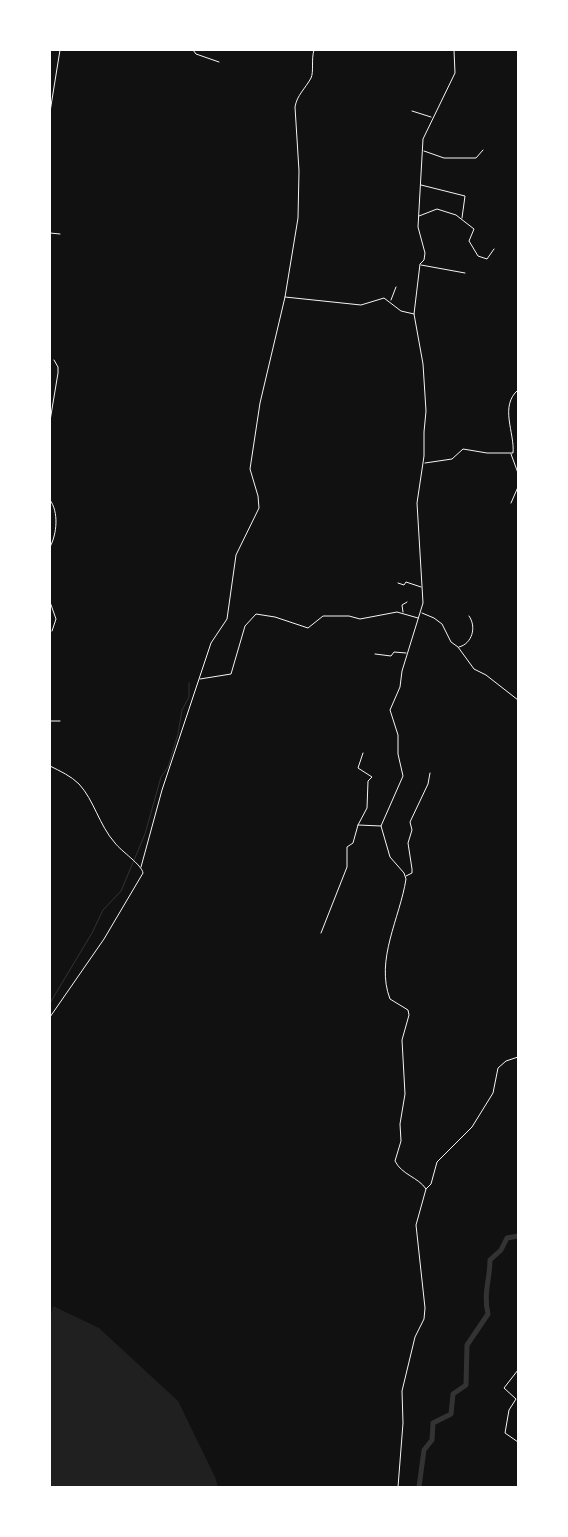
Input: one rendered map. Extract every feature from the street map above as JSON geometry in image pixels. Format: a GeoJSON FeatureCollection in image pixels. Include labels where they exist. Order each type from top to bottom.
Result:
{"type":"FeatureCollection","features":[{"type":"Feature","properties":{"kind":"street"},"geometry":{"type":"LineString","coordinates":[[50,112],[60,50]]}},
{"type":"Feature","properties":{"kind":"street"},"geometry":{"type":"LineString","coordinates":[[192,50],[196,54],[219,62]]}},
{"type":"Feature","properties":{"kind":"street"},"geometry":{"type":"LineString","coordinates":[[50,1016],[104,939],[130,892],[142,876],[140,867],[162,790],[212,641],[227,619],[236,556],[259,508],[258,496],[250,470],[260,403],[285,297],[298,218],[299,171],[295,107],[297,98],[312,76],[311,60],[314,50]]}},
{"type":"Feature","properties":{"kind":"street"},"geometry":{"type":"LineString","coordinates":[[406,876],[390,857],[381,826],[403,780],[398,754],[398,735],[390,710],[400,687],[407,654],[421,612],[422,587],[417,503],[423,463],[426,410],[423,364],[414,314],[420,264],[424,260],[425,253],[419,236],[418,217],[424,151],[423,139],[455,73],[454,50]]}},
{"type":"Feature","properties":{"kind":"street"},"geometry":{"type":"LineString","coordinates":[[412,111],[432,117]]}},
{"type":"Feature","properties":{"kind":"street"},"geometry":{"type":"LineString","coordinates":[[424,151],[444,158],[476,158],[482,150]]}},
{"type":"Feature","properties":{"kind":"street"},"geometry":{"type":"LineString","coordinates":[[421,185],[465,196],[462,219]]}},
{"type":"Feature","properties":{"kind":"street"},"geometry":{"type":"LineString","coordinates":[[418,217],[439,209],[462,219],[474,229],[469,241],[478,256],[487,259],[494,249]]}},
{"type":"Feature","properties":{"kind":"street"},"geometry":{"type":"LineString","coordinates":[[50,233],[60,234]]}},
{"type":"Feature","properties":{"kind":"street"},"geometry":{"type":"LineString","coordinates":[[420,264],[465,273]]}},
{"type":"Feature","properties":{"kind":"street"},"geometry":{"type":"LineString","coordinates":[[390,301],[396,287]]}},
{"type":"Feature","properties":{"kind":"street"},"geometry":{"type":"LineString","coordinates":[[285,297],[361,304],[384,298],[401,311],[414,314]]}},
{"type":"Feature","properties":{"kind":"street"},"geometry":{"type":"LineString","coordinates":[[50,421],[58,370],[54,360]]}},
{"type":"Feature","properties":{"kind":"street"},"geometry":{"type":"LineString","coordinates":[[518,390],[510,402],[509,422],[514,450],[511,454],[518,473]]}},
{"type":"Feature","properties":{"kind":"street"},"geometry":{"type":"LineString","coordinates":[[423,463],[452,459],[463,449],[511,454]]}},
{"type":"Feature","properties":{"kind":"street"},"geometry":{"type":"LineString","coordinates":[[511,503],[518,487]]}},
{"type":"Feature","properties":{"kind":"street"},"geometry":{"type":"LineString","coordinates":[[50,500],[56,512],[55,529],[50,547]]}},
{"type":"Feature","properties":{"kind":"street"},"geometry":{"type":"LineString","coordinates":[[398,583],[404,586],[406,582],[422,587]]}},
{"type":"Feature","properties":{"kind":"street"},"geometry":{"type":"LineString","coordinates":[[50,602],[56,619],[52,631]]}},
{"type":"Feature","properties":{"kind":"street"},"geometry":{"type":"LineString","coordinates":[[403,613],[402,605],[407,602]]}},
{"type":"Feature","properties":{"kind":"street"},"geometry":{"type":"LineString","coordinates":[[421,612],[439,621],[452,644],[458,647],[474,669],[483,673],[518,700]]}},
{"type":"Feature","properties":{"kind":"street"},"geometry":{"type":"LineString","coordinates":[[199,679],[231,674],[245,626],[256,614],[275,617],[308,628],[323,616],[349,616],[360,619],[403,613],[418,618]]}},
{"type":"Feature","properties":{"kind":"street"},"geometry":{"type":"LineString","coordinates":[[458,647],[465,645],[471,638],[474,626],[469,616]]}},
{"type":"Feature","properties":{"kind":"street"},"geometry":{"type":"LineString","coordinates":[[375,654],[391,656],[394,652],[399,651],[407,654]]}},
{"type":"Feature","properties":{"kind":"street"},"geometry":{"type":"LineString","coordinates":[[50,721],[60,721]]}},
{"type":"Feature","properties":{"kind":"street"},"geometry":{"type":"LineString","coordinates":[[321,934],[347,869],[347,847],[353,843],[358,825],[366,808],[368,781],[372,777],[358,768],[362,753]]}},
{"type":"Feature","properties":{"kind":"street"},"geometry":{"type":"LineString","coordinates":[[50,766],[66,774],[81,786],[101,826],[131,860],[140,867]]}},
{"type":"Feature","properties":{"kind":"street"},"geometry":{"type":"LineString","coordinates":[[426,1189],[421,1183],[402,1172],[395,1161],[401,1141],[400,1130],[405,1094],[402,1040],[409,1015],[408,1010],[390,999],[387,973],[390,934],[406,876],[412,873],[408,843],[412,830],[410,822],[428,784],[430,773]]}},
{"type":"Feature","properties":{"kind":"street"},"geometry":{"type":"LineString","coordinates":[[358,825],[381,826]]}},
{"type":"Feature","properties":{"kind":"street"},"geometry":{"type":"LineString","coordinates":[[398,1487],[403,1423],[402,1388],[415,1338],[424,1319],[426,1308],[416,1225],[426,1189],[431,1184],[438,1160],[472,1127],[493,1093],[498,1068],[506,1061],[518,1057]]}},
{"type":"Feature","properties":{"kind":"street"},"geometry":{"type":"LineString","coordinates":[[518,1370],[504,1388],[516,1399],[509,1410],[505,1433],[518,1442]]}},
{"type":"Feature","properties":{"kind":"shaded area"},"geometry":{"type":"Polygon","coordinates":[[[53,1306],[99,1328],[178,1401],[218,1487],[50,1487],[50,1318],[53,1306]]]}},
{"type":"Feature","properties":{"kind":"waterway"},"geometry":{"type":"LineString","coordinates":[[50,1003],[92,933],[103,910],[121,891],[145,834],[161,777],[168,767],[178,734],[182,710],[189,697],[189,683]]}},
{"type":"Feature","properties":{"kind":"waterway"},"geometry":{"type":"LineString","coordinates":[[419,1487],[424,1450],[432,1440],[433,1423],[451,1414],[453,1394],[466,1385],[467,1345],[488,1314],[486,1293],[490,1260],[501,1250],[507,1238],[518,1236]]}}]}
